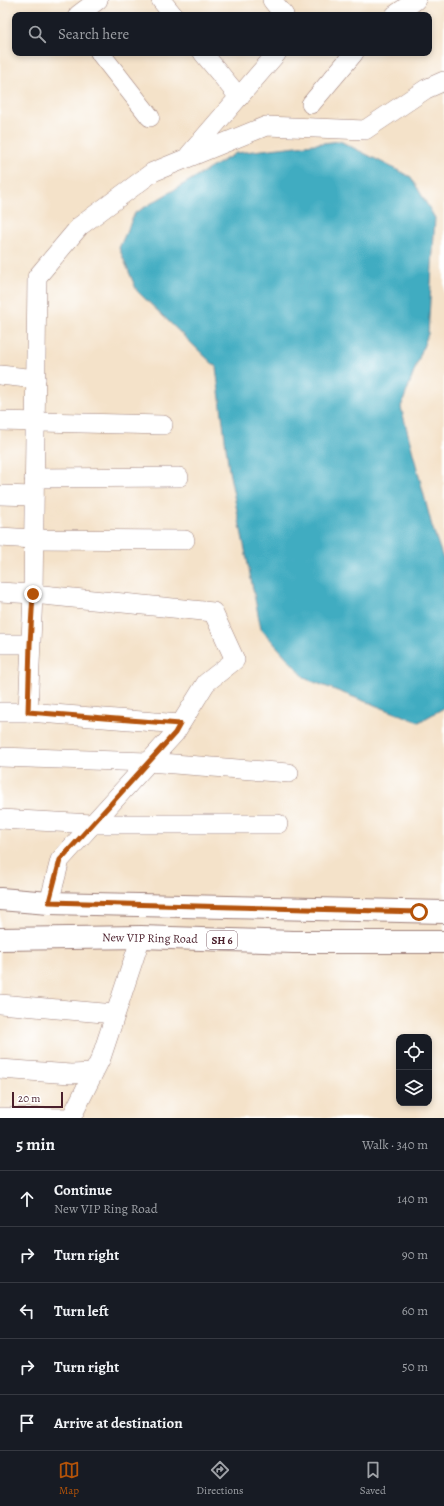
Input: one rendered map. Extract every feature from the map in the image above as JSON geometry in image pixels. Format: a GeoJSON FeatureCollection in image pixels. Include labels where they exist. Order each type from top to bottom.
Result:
{"type":"FeatureCollection","features":[{"type":"Feature","properties":{"kind":"main road"},"geometry":{"type":"LineString","coordinates":[[419,912],[444,897]]}},
{"type":"Feature","properties":{"kind":"main road"},"geometry":{"type":"LineString","coordinates":[[0,899],[49,902],[444,912]]}},
{"type":"Feature","properties":{"kind":"main road","name":"New VIP Ring Road"},"geometry":{"type":"LineString","coordinates":[[0,938],[141,937],[293,942],[444,942]]}},
{"type":"Feature","properties":{"kind":"street"},"geometry":{"type":"LineString","coordinates":[[82,12],[98,0]]}},
{"type":"Feature","properties":{"kind":"street"},"geometry":{"type":"LineString","coordinates":[[161,0],[171,12]]}},
{"type":"Feature","properties":{"kind":"street"},"geometry":{"type":"LineString","coordinates":[[272,0],[282,12]]}},
{"type":"Feature","properties":{"kind":"street"},"geometry":{"type":"LineString","coordinates":[[399,12],[416,0]]}},
{"type":"Feature","properties":{"kind":"street"},"geometry":{"type":"LineString","coordinates":[[102,56],[150,117]]}},
{"type":"Feature","properties":{"kind":"street"},"geometry":{"type":"LineString","coordinates":[[206,56],[239,97]]}},
{"type":"Feature","properties":{"kind":"street"},"geometry":{"type":"LineString","coordinates":[[187,158],[274,56]]}},
{"type":"Feature","properties":{"kind":"street"},"geometry":{"type":"LineString","coordinates":[[311,104],[351,56]]}},
{"type":"Feature","properties":{"kind":"street"},"geometry":{"type":"LineString","coordinates":[[28,712],[33,594],[37,277],[80,226],[153,172],[266,126],[365,130],[426,89],[444,81]]}},
{"type":"Feature","properties":{"kind":"street"},"geometry":{"type":"LineString","coordinates":[[0,375],[36,379]]}},
{"type":"Feature","properties":{"kind":"street"},"geometry":{"type":"LineString","coordinates":[[0,421],[163,425]]}},
{"type":"Feature","properties":{"kind":"street"},"geometry":{"type":"LineString","coordinates":[[0,495],[34,487],[179,477]]}},
{"type":"Feature","properties":{"kind":"street"},"geometry":{"type":"LineString","coordinates":[[0,537],[33,539],[185,540]]}},
{"type":"Feature","properties":{"kind":"street"},"geometry":{"type":"LineString","coordinates":[[0,592],[213,612],[235,660],[206,683],[175,733],[60,860],[49,902]]}},
{"type":"Feature","properties":{"kind":"street"},"geometry":{"type":"LineString","coordinates":[[0,644],[30,644]]}},
{"type":"Feature","properties":{"kind":"street"},"geometry":{"type":"LineString","coordinates":[[0,712],[28,712],[180,724]]}},
{"type":"Feature","properties":{"kind":"street"},"geometry":{"type":"LineString","coordinates":[[0,756],[148,762],[289,773]]}},
{"type":"Feature","properties":{"kind":"street"},"geometry":{"type":"LineString","coordinates":[[0,818],[93,824],[278,824]]}},
{"type":"Feature","properties":{"kind":"street"},"geometry":{"type":"LineString","coordinates":[[0,1117],[71,1118],[101,1058],[141,937]]}},
{"type":"Feature","properties":{"kind":"street"},"geometry":{"type":"LineString","coordinates":[[0,1004],[115,1014]]}},
{"type":"Feature","properties":{"kind":"street"},"geometry":{"type":"LineString","coordinates":[[0,1069],[71,1074],[93,1073]]}},
{"type":"Feature","properties":{"kind":"water"},"geometry":{"type":"Polygon","coordinates":[[[340,141],[411,177],[435,218],[428,334],[401,407],[432,526],[444,561],[444,708],[419,722],[306,679],[261,629],[229,471],[216,367],[137,291],[119,248],[135,213],[236,153],[340,141]]]}},
{"type":"Feature","properties":{"kind":"route"},"geometry":{"type":"LineString","coordinates":[[33,594],[28,712],[180,724],[175,733],[60,860],[49,902],[419,912]]}}]}
